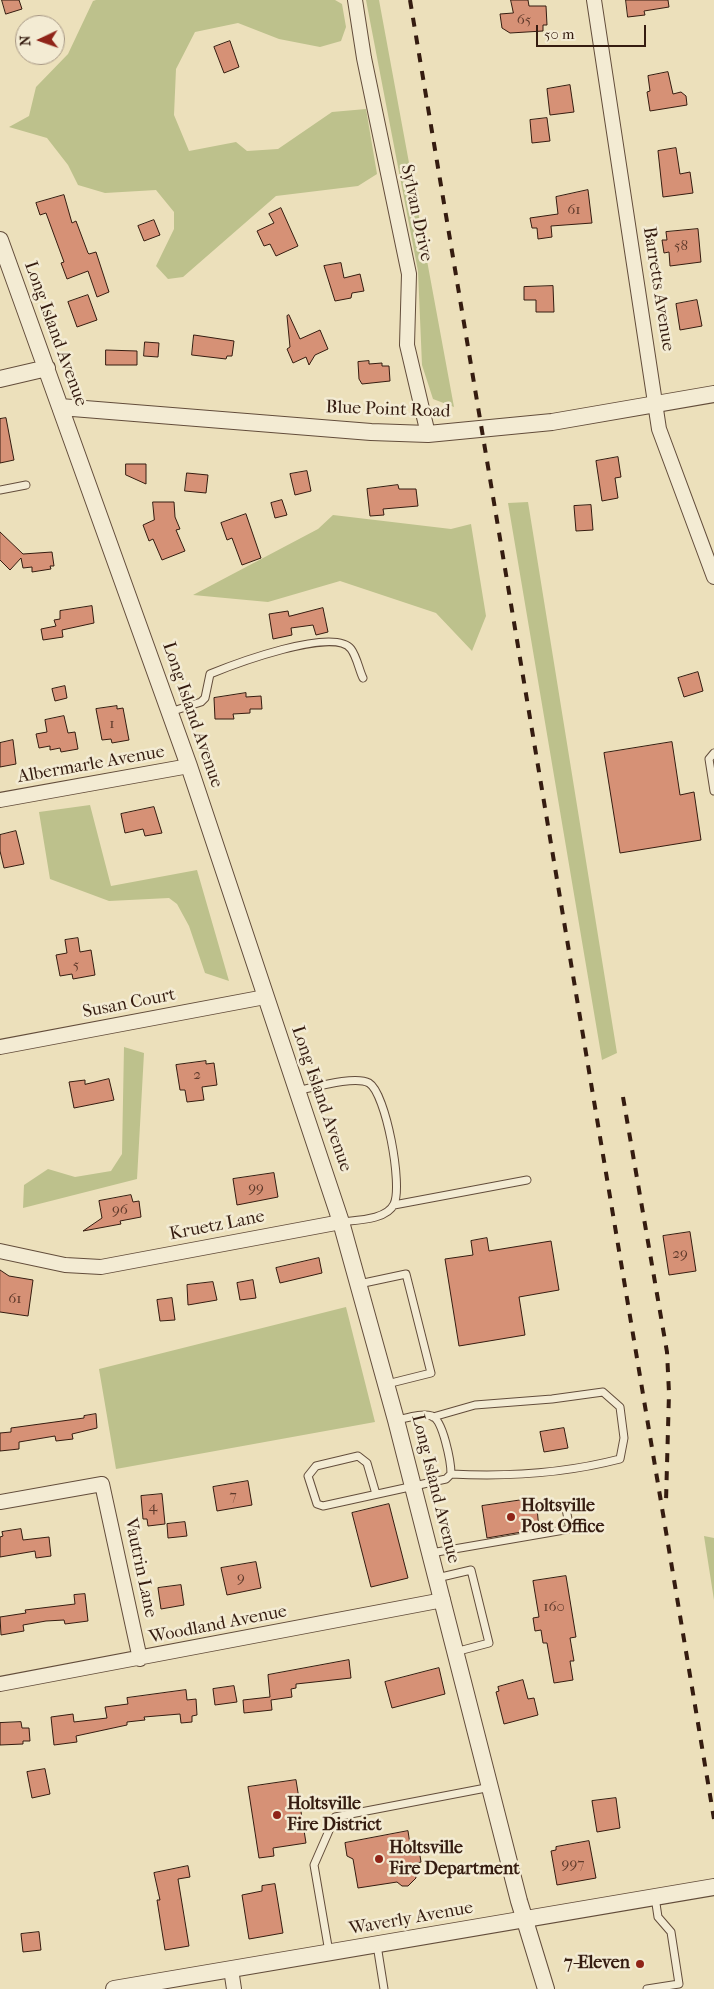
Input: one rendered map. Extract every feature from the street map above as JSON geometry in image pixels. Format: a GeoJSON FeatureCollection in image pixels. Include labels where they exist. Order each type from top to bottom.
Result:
{"type":"FeatureCollection","features":[{"type":"Feature","properties":{"kind":"street","name":"Sylvan Drive"},"geometry":{"type":"LineString","coordinates":[[355,0],[364,58],[409,274],[407,345],[428,434]]}},
{"type":"Feature","properties":{"kind":"street","name":"Barretts Avenue"},"geometry":{"type":"LineString","coordinates":[[594,0],[654,381],[655,404],[663,439],[714,576]]}},
{"type":"Feature","properties":{"kind":"street","name":"Long Island Avenue"},"geometry":{"type":"LineString","coordinates":[[0,240],[189,766],[341,1222],[387,1384],[525,1920],[546,1989]]}},
{"type":"Feature","properties":{"kind":"street"},"geometry":{"type":"LineString","coordinates":[[0,379],[47,368]]}},
{"type":"Feature","properties":{"kind":"street","name":"Blue Point Road"},"geometry":{"type":"LineString","coordinates":[[60,407],[371,432],[428,434],[552,422],[714,394]]}},
{"type":"Feature","properties":{"kind":"street","name":"Albermarle Avenue"},"geometry":{"type":"LineString","coordinates":[[0,800],[189,766]]}},
{"type":"Feature","properties":{"kind":"street","name":"Susan Court"},"geometry":{"type":"LineString","coordinates":[[0,1047],[265,997]]}},
{"type":"Feature","properties":{"kind":"street","name":"Kruetz Lane"},"geometry":{"type":"LineString","coordinates":[[0,1251],[66,1265],[101,1267],[341,1222]]}},
{"type":"Feature","properties":{"kind":"street","name":"Vautrin Lane"},"geometry":{"type":"LineString","coordinates":[[0,1502],[102,1484],[140,1659]]}},
{"type":"Feature","properties":{"kind":"street","name":"Woodland Avenue"},"geometry":{"type":"LineString","coordinates":[[0,1684],[140,1659],[442,1600]]}},
{"type":"Feature","properties":{"kind":"street","name":"Waverly Avenue"},"geometry":{"type":"LineString","coordinates":[[114,1989],[714,1887]]}},
{"type":"Feature","properties":{"kind":"street"},"geometry":{"type":"LineString","coordinates":[[230,1969],[234,1989]]}},
{"type":"Feature","properties":{"kind":"lane"},"geometry":{"type":"LineString","coordinates":[[0,490],[26,485]]}},
{"type":"Feature","properties":{"kind":"lane"},"geometry":{"type":"LineString","coordinates":[[170,712],[201,702],[204,698],[210,674],[250,658],[309,645],[335,642],[346,645],[351,649],[362,678]]}},
{"type":"Feature","properties":{"kind":"lane"},"geometry":{"type":"LineString","coordinates":[[714,753],[709,759],[714,791]]}},
{"type":"Feature","properties":{"kind":"lane"},"geometry":{"type":"LineString","coordinates":[[296,1091],[358,1080],[369,1083],[376,1090],[382,1103],[398,1182],[394,1205]]}},
{"type":"Feature","properties":{"kind":"lane"},"geometry":{"type":"LineString","coordinates":[[341,1222],[387,1212],[394,1205],[527,1180]]}},
{"type":"Feature","properties":{"kind":"lane"},"geometry":{"type":"LineString","coordinates":[[360,1284],[406,1274],[431,1373],[387,1384]]}},
{"type":"Feature","properties":{"kind":"lane"},"geometry":{"type":"LineString","coordinates":[[433,1417],[475,1405],[552,1399],[603,1392],[620,1407],[624,1438],[620,1459],[585,1468],[485,1476],[451,1474]]}},
{"type":"Feature","properties":{"kind":"lane"},"geometry":{"type":"LineString","coordinates":[[376,1494],[367,1463],[358,1456],[316,1466],[308,1476],[317,1504],[323,1506],[446,1479],[451,1474],[451,1464],[439,1421],[433,1417],[423,1415],[396,1420]]}},
{"type":"Feature","properties":{"kind":"lane"},"geometry":{"type":"LineString","coordinates":[[430,1554],[570,1529],[566,1509]]}},
{"type":"Feature","properties":{"kind":"lane"},"geometry":{"type":"LineString","coordinates":[[436,1578],[471,1570],[489,1643],[456,1652]]}},
{"type":"Feature","properties":{"kind":"lane"},"geometry":{"type":"LineString","coordinates":[[329,1953],[314,1865],[335,1817],[491,1787]]}},
{"type":"Feature","properties":{"kind":"lane"},"geometry":{"type":"LineString","coordinates":[[648,1989],[679,1984],[670,1932],[658,1917],[655,1896]]}},
{"type":"Feature","properties":{"kind":"lane"},"geometry":{"type":"LineString","coordinates":[[377,1945],[384,1989]]}},
{"type":"Feature","properties":{"kind":"green space"},"geometry":{"type":"Polygon","coordinates":[[[335,0],[342,4],[346,27],[341,41],[320,47],[279,39],[238,23],[195,32],[176,69],[174,115],[189,151],[236,142],[247,151],[278,149],[332,112],[366,109],[377,174],[358,186],[276,196],[183,277],[168,279],[156,266],[174,229],[174,212],[156,190],[105,193],[78,185],[68,165],[47,138],[9,127],[29,116],[36,87],[57,65],[65,65],[65,57],[93,1],[335,0]]]}},
{"type":"Feature","properties":{"kind":"green space"},"geometry":{"type":"Polygon","coordinates":[[[366,0],[379,0],[454,407],[433,399],[422,365],[418,271],[366,0]]]}},
{"type":"Feature","properties":{"kind":"green space"},"geometry":{"type":"Polygon","coordinates":[[[528,502],[617,1053],[602,1060],[508,503],[528,502]]]}},
{"type":"Feature","properties":{"kind":"green space"},"geometry":{"type":"Polygon","coordinates":[[[333,515],[451,529],[471,524],[486,616],[472,651],[436,613],[340,581],[268,602],[193,595],[318,529],[333,515]]]}},
{"type":"Feature","properties":{"kind":"green space"},"geometry":{"type":"Polygon","coordinates":[[[90,805],[111,886],[197,870],[229,981],[205,973],[189,926],[177,904],[169,898],[109,901],[50,879],[39,812],[90,805]]]}},
{"type":"Feature","properties":{"kind":"green space"},"geometry":{"type":"Polygon","coordinates":[[[124,1047],[144,1053],[137,1179],[23,1208],[24,1185],[48,1169],[75,1177],[111,1171],[122,1154],[124,1047]]]}},
{"type":"Feature","properties":{"kind":"green space"},"geometry":{"type":"Polygon","coordinates":[[[346,1307],[375,1422],[116,1469],[99,1369],[346,1307]]]}},
{"type":"Feature","properties":{"kind":"green space"},"geometry":{"type":"Polygon","coordinates":[[[704,1536],[714,1538],[714,1600],[704,1536]]]}},
{"type":"Feature","properties":{"kind":"building"},"geometry":{"type":"Polygon","coordinates":[[[2,0],[19,0],[22,9],[6,14],[2,0]]]}},
{"type":"Feature","properties":{"kind":"building"},"geometry":{"type":"Polygon","coordinates":[[[511,0],[528,0],[529,6],[546,6],[547,25],[543,25],[543,31],[510,33],[502,28],[500,14],[513,13],[511,0]]]}},
{"type":"Feature","properties":{"kind":"building"},"geometry":{"type":"Polygon","coordinates":[[[626,0],[668,0],[669,7],[644,11],[645,15],[628,17],[626,0]]]}},
{"type":"Feature","properties":{"kind":"building"},"geometry":{"type":"Polygon","coordinates":[[[230,41],[239,67],[224,73],[214,47],[230,41]]]}},
{"type":"Feature","properties":{"kind":"building"},"geometry":{"type":"Polygon","coordinates":[[[668,72],[673,94],[681,92],[686,96],[687,105],[650,111],[647,92],[650,91],[648,76],[668,72]]]}},
{"type":"Feature","properties":{"kind":"building"},"geometry":{"type":"Polygon","coordinates":[[[570,85],[574,112],[550,115],[547,89],[570,85]]]}},
{"type":"Feature","properties":{"kind":"building"},"geometry":{"type":"Polygon","coordinates":[[[547,118],[550,141],[532,143],[530,120],[547,118]]]}},
{"type":"Feature","properties":{"kind":"building"},"geometry":{"type":"Polygon","coordinates":[[[676,148],[680,174],[690,172],[693,193],[663,197],[658,151],[676,148]]]}},
{"type":"Feature","properties":{"kind":"building"},"geometry":{"type":"Polygon","coordinates":[[[588,190],[592,223],[551,226],[552,237],[538,239],[537,228],[532,228],[530,218],[558,214],[556,197],[588,190]]]}},
{"type":"Feature","properties":{"kind":"building"},"geometry":{"type":"Polygon","coordinates":[[[64,195],[72,223],[76,221],[88,253],[96,252],[109,292],[97,297],[88,271],[67,279],[61,263],[64,262],[46,213],[40,215],[36,203],[64,195]]]}},
{"type":"Feature","properties":{"kind":"building"},"geometry":{"type":"Polygon","coordinates":[[[281,208],[298,246],[276,256],[270,244],[264,246],[257,231],[274,223],[269,214],[281,208]]]}},
{"type":"Feature","properties":{"kind":"building"},"geometry":{"type":"Polygon","coordinates":[[[154,220],[160,235],[144,241],[138,226],[154,220]]]}},
{"type":"Feature","properties":{"kind":"building"},"geometry":{"type":"Polygon","coordinates":[[[698,229],[701,262],[670,266],[669,252],[664,253],[662,240],[667,240],[666,232],[698,229]]]}},
{"type":"Feature","properties":{"kind":"building"},"geometry":{"type":"Polygon","coordinates":[[[341,263],[344,278],[360,274],[364,291],[352,293],[351,298],[335,301],[324,266],[341,263]]]}},
{"type":"Feature","properties":{"kind":"building"},"geometry":{"type":"Polygon","coordinates":[[[553,286],[554,312],[536,312],[536,300],[524,300],[524,287],[553,286]]]}},
{"type":"Feature","properties":{"kind":"building"},"geometry":{"type":"Polygon","coordinates":[[[88,295],[97,320],[77,327],[68,302],[88,295]]]}},
{"type":"Feature","properties":{"kind":"building"},"geometry":{"type":"Polygon","coordinates":[[[697,300],[702,326],[680,330],[676,304],[697,300]]]}},
{"type":"Feature","properties":{"kind":"building"},"geometry":{"type":"Polygon","coordinates":[[[289,315],[300,339],[320,330],[328,349],[315,355],[309,365],[306,357],[293,363],[287,349],[290,347],[287,316],[289,315]]]}},
{"type":"Feature","properties":{"kind":"building"},"geometry":{"type":"Polygon","coordinates":[[[194,335],[234,341],[232,356],[227,356],[226,359],[192,355],[194,335]]]}},
{"type":"Feature","properties":{"kind":"building"},"geometry":{"type":"Polygon","coordinates":[[[145,342],[159,343],[158,357],[144,356],[145,342]]]}},
{"type":"Feature","properties":{"kind":"building"},"geometry":{"type":"Polygon","coordinates":[[[106,350],[137,351],[137,365],[106,365],[106,350]]]}},
{"type":"Feature","properties":{"kind":"building"},"geometry":{"type":"Polygon","coordinates":[[[369,361],[369,364],[382,363],[382,366],[389,366],[390,381],[362,384],[359,379],[358,362],[369,361]]]}},
{"type":"Feature","properties":{"kind":"building"},"geometry":{"type":"Polygon","coordinates":[[[6,418],[14,460],[0,463],[0,419],[6,418]]]}},
{"type":"Feature","properties":{"kind":"building"},"geometry":{"type":"Polygon","coordinates":[[[618,457],[621,477],[615,478],[618,498],[602,501],[596,461],[618,457]]]}},
{"type":"Feature","properties":{"kind":"building"},"geometry":{"type":"Polygon","coordinates":[[[126,464],[146,464],[146,484],[126,475],[126,464]]]}},
{"type":"Feature","properties":{"kind":"building"},"geometry":{"type":"Polygon","coordinates":[[[307,471],[311,491],[295,495],[290,474],[307,471]]]}},
{"type":"Feature","properties":{"kind":"building"},"geometry":{"type":"Polygon","coordinates":[[[187,473],[208,475],[206,493],[185,491],[187,473]]]}},
{"type":"Feature","properties":{"kind":"building"},"geometry":{"type":"Polygon","coordinates":[[[398,485],[399,489],[416,489],[418,506],[383,509],[384,515],[370,516],[367,489],[398,485]]]}},
{"type":"Feature","properties":{"kind":"building"},"geometry":{"type":"Polygon","coordinates":[[[282,500],[287,515],[275,518],[271,503],[282,500]]]}},
{"type":"Feature","properties":{"kind":"building"},"geometry":{"type":"Polygon","coordinates":[[[153,502],[174,502],[175,517],[180,529],[176,530],[185,551],[162,560],[153,539],[149,541],[143,525],[154,520],[153,502]]]}},
{"type":"Feature","properties":{"kind":"building"},"geometry":{"type":"Polygon","coordinates":[[[591,505],[593,530],[576,531],[574,506],[591,505]]]}},
{"type":"Feature","properties":{"kind":"building"},"geometry":{"type":"Polygon","coordinates":[[[246,514],[261,558],[242,565],[232,538],[227,540],[221,523],[246,514]]]}},
{"type":"Feature","properties":{"kind":"building"},"geometry":{"type":"Polygon","coordinates":[[[0,532],[23,554],[52,552],[54,566],[50,566],[51,569],[32,572],[32,567],[23,568],[21,558],[10,570],[0,560],[0,532]]]}},
{"type":"Feature","properties":{"kind":"building"},"geometry":{"type":"Polygon","coordinates":[[[92,606],[94,623],[62,630],[63,637],[43,640],[41,629],[56,626],[54,620],[60,619],[60,611],[92,606]]]}},
{"type":"Feature","properties":{"kind":"building"},"geometry":{"type":"Polygon","coordinates":[[[323,608],[328,632],[316,635],[313,625],[291,628],[292,635],[273,639],[269,614],[288,611],[289,616],[323,608]]]}},
{"type":"Feature","properties":{"kind":"building"},"geometry":{"type":"Polygon","coordinates":[[[698,672],[703,691],[684,697],[678,678],[698,672]]]}},
{"type":"Feature","properties":{"kind":"building"},"geometry":{"type":"Polygon","coordinates":[[[65,686],[67,698],[55,701],[52,689],[65,686]]]}},
{"type":"Feature","properties":{"kind":"building"},"geometry":{"type":"Polygon","coordinates":[[[246,693],[246,697],[261,696],[262,709],[250,709],[250,713],[233,714],[234,719],[215,719],[214,698],[246,693]]]}},
{"type":"Feature","properties":{"kind":"building"},"geometry":{"type":"Polygon","coordinates":[[[117,706],[117,709],[123,708],[129,740],[112,743],[111,739],[102,740],[96,709],[117,706]]]}},
{"type":"Feature","properties":{"kind":"building"},"geometry":{"type":"Polygon","coordinates":[[[64,716],[68,733],[75,732],[78,749],[61,752],[60,748],[50,750],[50,746],[39,748],[36,734],[47,732],[45,720],[64,716]]]}},
{"type":"Feature","properties":{"kind":"building"},"geometry":{"type":"Polygon","coordinates":[[[13,740],[16,764],[0,767],[0,743],[13,740]]]}},
{"type":"Feature","properties":{"kind":"building"},"geometry":{"type":"Polygon","coordinates":[[[672,742],[680,795],[694,792],[701,840],[620,853],[604,753],[672,742]]]}},
{"type":"Feature","properties":{"kind":"building"},"geometry":{"type":"Polygon","coordinates":[[[154,807],[162,833],[145,836],[143,829],[125,833],[121,814],[154,807]]]}},
{"type":"Feature","properties":{"kind":"building"},"geometry":{"type":"Polygon","coordinates":[[[16,831],[24,864],[4,868],[0,851],[0,835],[16,831]]]}},
{"type":"Feature","properties":{"kind":"building"},"geometry":{"type":"Polygon","coordinates":[[[78,938],[80,952],[91,950],[95,975],[73,979],[72,974],[60,976],[56,955],[67,953],[65,940],[78,938]]]}},
{"type":"Feature","properties":{"kind":"building"},"geometry":{"type":"Polygon","coordinates":[[[206,1061],[206,1064],[214,1063],[217,1085],[202,1087],[204,1100],[187,1102],[185,1090],[180,1090],[176,1065],[206,1061]]]}},
{"type":"Feature","properties":{"kind":"building"},"geometry":{"type":"Polygon","coordinates":[[[109,1079],[114,1100],[74,1108],[69,1082],[85,1080],[85,1084],[109,1079]]]}},
{"type":"Feature","properties":{"kind":"building"},"geometry":{"type":"Polygon","coordinates":[[[274,1173],[278,1197],[237,1205],[233,1179],[274,1173]]]}},
{"type":"Feature","properties":{"kind":"building"},"geometry":{"type":"Polygon","coordinates":[[[131,1195],[133,1202],[139,1201],[141,1217],[120,1221],[121,1224],[83,1231],[102,1218],[99,1201],[131,1195]]]}},
{"type":"Feature","properties":{"kind":"building"},"geometry":{"type":"Polygon","coordinates":[[[690,1232],[696,1271],[669,1275],[663,1236],[690,1232]]]}},
{"type":"Feature","properties":{"kind":"building"},"geometry":{"type":"Polygon","coordinates":[[[487,1238],[489,1251],[551,1241],[559,1290],[519,1297],[525,1335],[459,1346],[445,1259],[473,1255],[471,1241],[487,1238]]]}},
{"type":"Feature","properties":{"kind":"building"},"geometry":{"type":"Polygon","coordinates":[[[319,1258],[322,1273],[280,1283],[276,1268],[319,1258]]]}},
{"type":"Feature","properties":{"kind":"building"},"geometry":{"type":"Polygon","coordinates":[[[0,1270],[9,1276],[33,1280],[28,1316],[0,1312],[0,1270]]]}},
{"type":"Feature","properties":{"kind":"building"},"geometry":{"type":"Polygon","coordinates":[[[253,1280],[256,1298],[240,1300],[237,1283],[253,1280]]]}},
{"type":"Feature","properties":{"kind":"building"},"geometry":{"type":"Polygon","coordinates":[[[213,1282],[217,1300],[188,1305],[187,1285],[213,1282]]]}},
{"type":"Feature","properties":{"kind":"building"},"geometry":{"type":"Polygon","coordinates":[[[172,1298],[175,1320],[160,1321],[157,1300],[172,1298]]]}},
{"type":"Feature","properties":{"kind":"building"},"geometry":{"type":"Polygon","coordinates":[[[96,1414],[97,1428],[72,1434],[73,1439],[56,1441],[55,1436],[19,1442],[19,1449],[0,1451],[0,1433],[11,1432],[11,1428],[84,1418],[84,1416],[96,1414]]]}},
{"type":"Feature","properties":{"kind":"building"},"geometry":{"type":"Polygon","coordinates":[[[564,1428],[568,1448],[544,1452],[540,1432],[564,1428]]]}},
{"type":"Feature","properties":{"kind":"building"},"geometry":{"type":"Polygon","coordinates":[[[248,1481],[252,1505],[217,1511],[213,1487],[248,1481]]]}},
{"type":"Feature","properties":{"kind":"building"},"geometry":{"type":"Polygon","coordinates":[[[162,1494],[165,1524],[148,1526],[147,1519],[143,1519],[141,1496],[162,1494]]]}},
{"type":"Feature","properties":{"kind":"building","name":"Holtsville Post Office"},"geometry":{"type":"Polygon","coordinates":[[[536,1498],[539,1529],[487,1538],[482,1506],[536,1498]]]}},
{"type":"Feature","properties":{"kind":"building"},"geometry":{"type":"Polygon","coordinates":[[[389,1504],[408,1578],[371,1587],[352,1513],[389,1504]]]}},
{"type":"Feature","properties":{"kind":"building"},"geometry":{"type":"Polygon","coordinates":[[[185,1522],[187,1536],[168,1538],[167,1524],[185,1522]]]}},
{"type":"Feature","properties":{"kind":"building"},"geometry":{"type":"Polygon","coordinates":[[[21,1529],[23,1540],[49,1537],[51,1556],[36,1558],[35,1551],[0,1557],[0,1537],[3,1536],[2,1532],[21,1529]]]}},
{"type":"Feature","properties":{"kind":"building"},"geometry":{"type":"Polygon","coordinates":[[[256,1562],[261,1588],[227,1595],[221,1568],[256,1562]]]}},
{"type":"Feature","properties":{"kind":"building"},"geometry":{"type":"Polygon","coordinates":[[[566,1576],[576,1637],[570,1638],[574,1661],[570,1661],[573,1680],[554,1683],[547,1643],[543,1643],[541,1630],[535,1631],[533,1618],[539,1617],[533,1581],[566,1576]]]}},
{"type":"Feature","properties":{"kind":"building"},"geometry":{"type":"Polygon","coordinates":[[[181,1585],[184,1605],[161,1609],[158,1588],[181,1585]]]}},
{"type":"Feature","properties":{"kind":"building"},"geometry":{"type":"Polygon","coordinates":[[[85,1594],[88,1621],[65,1624],[64,1620],[46,1621],[23,1625],[24,1631],[1,1635],[0,1617],[26,1613],[25,1610],[75,1604],[74,1595],[85,1594]]]}},
{"type":"Feature","properties":{"kind":"building"},"geometry":{"type":"Polygon","coordinates":[[[349,1660],[351,1678],[296,1684],[296,1688],[291,1689],[292,1697],[271,1700],[272,1710],[244,1713],[243,1700],[270,1697],[268,1675],[349,1660]]]}},
{"type":"Feature","properties":{"kind":"building"},"geometry":{"type":"Polygon","coordinates":[[[439,1668],[445,1694],[392,1708],[385,1682],[439,1668]]]}},
{"type":"Feature","properties":{"kind":"building"},"geometry":{"type":"Polygon","coordinates":[[[523,1680],[528,1699],[534,1698],[538,1715],[504,1724],[496,1692],[499,1691],[498,1687],[523,1680]]]}},
{"type":"Feature","properties":{"kind":"building"},"geometry":{"type":"Polygon","coordinates":[[[234,1686],[237,1702],[215,1705],[213,1689],[234,1686]]]}},
{"type":"Feature","properties":{"kind":"building"},"geometry":{"type":"Polygon","coordinates":[[[186,1690],[187,1700],[196,1699],[197,1715],[192,1716],[192,1722],[181,1723],[180,1714],[144,1717],[145,1720],[127,1722],[127,1725],[76,1736],[77,1742],[54,1745],[51,1717],[73,1714],[74,1722],[107,1718],[105,1707],[128,1704],[127,1698],[186,1690]]]}},
{"type":"Feature","properties":{"kind":"building"},"geometry":{"type":"Polygon","coordinates":[[[21,1722],[22,1728],[29,1728],[30,1741],[23,1741],[23,1744],[0,1745],[0,1723],[21,1722]]]}},
{"type":"Feature","properties":{"kind":"building"},"geometry":{"type":"Polygon","coordinates":[[[45,1769],[50,1794],[32,1798],[27,1772],[45,1769]]]}},
{"type":"Feature","properties":{"kind":"building","name":"Holtsville Fire District"},"geometry":{"type":"Polygon","coordinates":[[[296,1780],[306,1843],[273,1848],[274,1856],[259,1858],[248,1787],[296,1780]]]}},
{"type":"Feature","properties":{"kind":"building"},"geometry":{"type":"Polygon","coordinates":[[[616,1798],[620,1828],[597,1832],[592,1801],[616,1798]]]}},
{"type":"Feature","properties":{"kind":"building","name":"Holtsville Fire Department"},"geometry":{"type":"Polygon","coordinates":[[[408,1831],[411,1851],[419,1850],[421,1862],[414,1864],[416,1878],[408,1886],[402,1886],[397,1882],[358,1888],[353,1859],[347,1856],[345,1843],[408,1831]]]}},
{"type":"Feature","properties":{"kind":"building"},"geometry":{"type":"Polygon","coordinates":[[[589,1841],[596,1878],[557,1885],[551,1851],[556,1850],[556,1847],[589,1841]]]}},
{"type":"Feature","properties":{"kind":"building"},"geometry":{"type":"Polygon","coordinates":[[[188,1866],[190,1877],[178,1879],[189,1946],[165,1950],[157,1900],[160,1900],[154,1873],[188,1866]]]}},
{"type":"Feature","properties":{"kind":"building"},"geometry":{"type":"Polygon","coordinates":[[[275,1884],[283,1933],[249,1939],[242,1895],[262,1891],[262,1886],[275,1884]]]}},
{"type":"Feature","properties":{"kind":"building"},"geometry":{"type":"Polygon","coordinates":[[[39,1932],[41,1950],[23,1952],[21,1934],[39,1932]]]}},
{"type":"Feature","properties":{"kind":"railway"},"geometry":{"type":"LineString","coordinates":[[410,0],[714,1819]]}},
{"type":"Feature","properties":{"kind":"railway"},"geometry":{"type":"LineString","coordinates":[[623,1097],[667,1352],[669,1393],[666,1501]]}},
{"type":"Feature","properties":{"kind":"place","name":"Holtsville Post Office"},"geometry":{"type":"Point","coordinates":[511,1517]}},
{"type":"Feature","properties":{"kind":"place","name":"Holtsville Fire District"},"geometry":{"type":"Point","coordinates":[277,1815]}},
{"type":"Feature","properties":{"kind":"place","name":"Holtsville Fire Department"},"geometry":{"type":"Point","coordinates":[379,1859]}},
{"type":"Feature","properties":{"kind":"place","name":"7-Eleven"},"geometry":{"type":"Point","coordinates":[640,1964]}}]}
